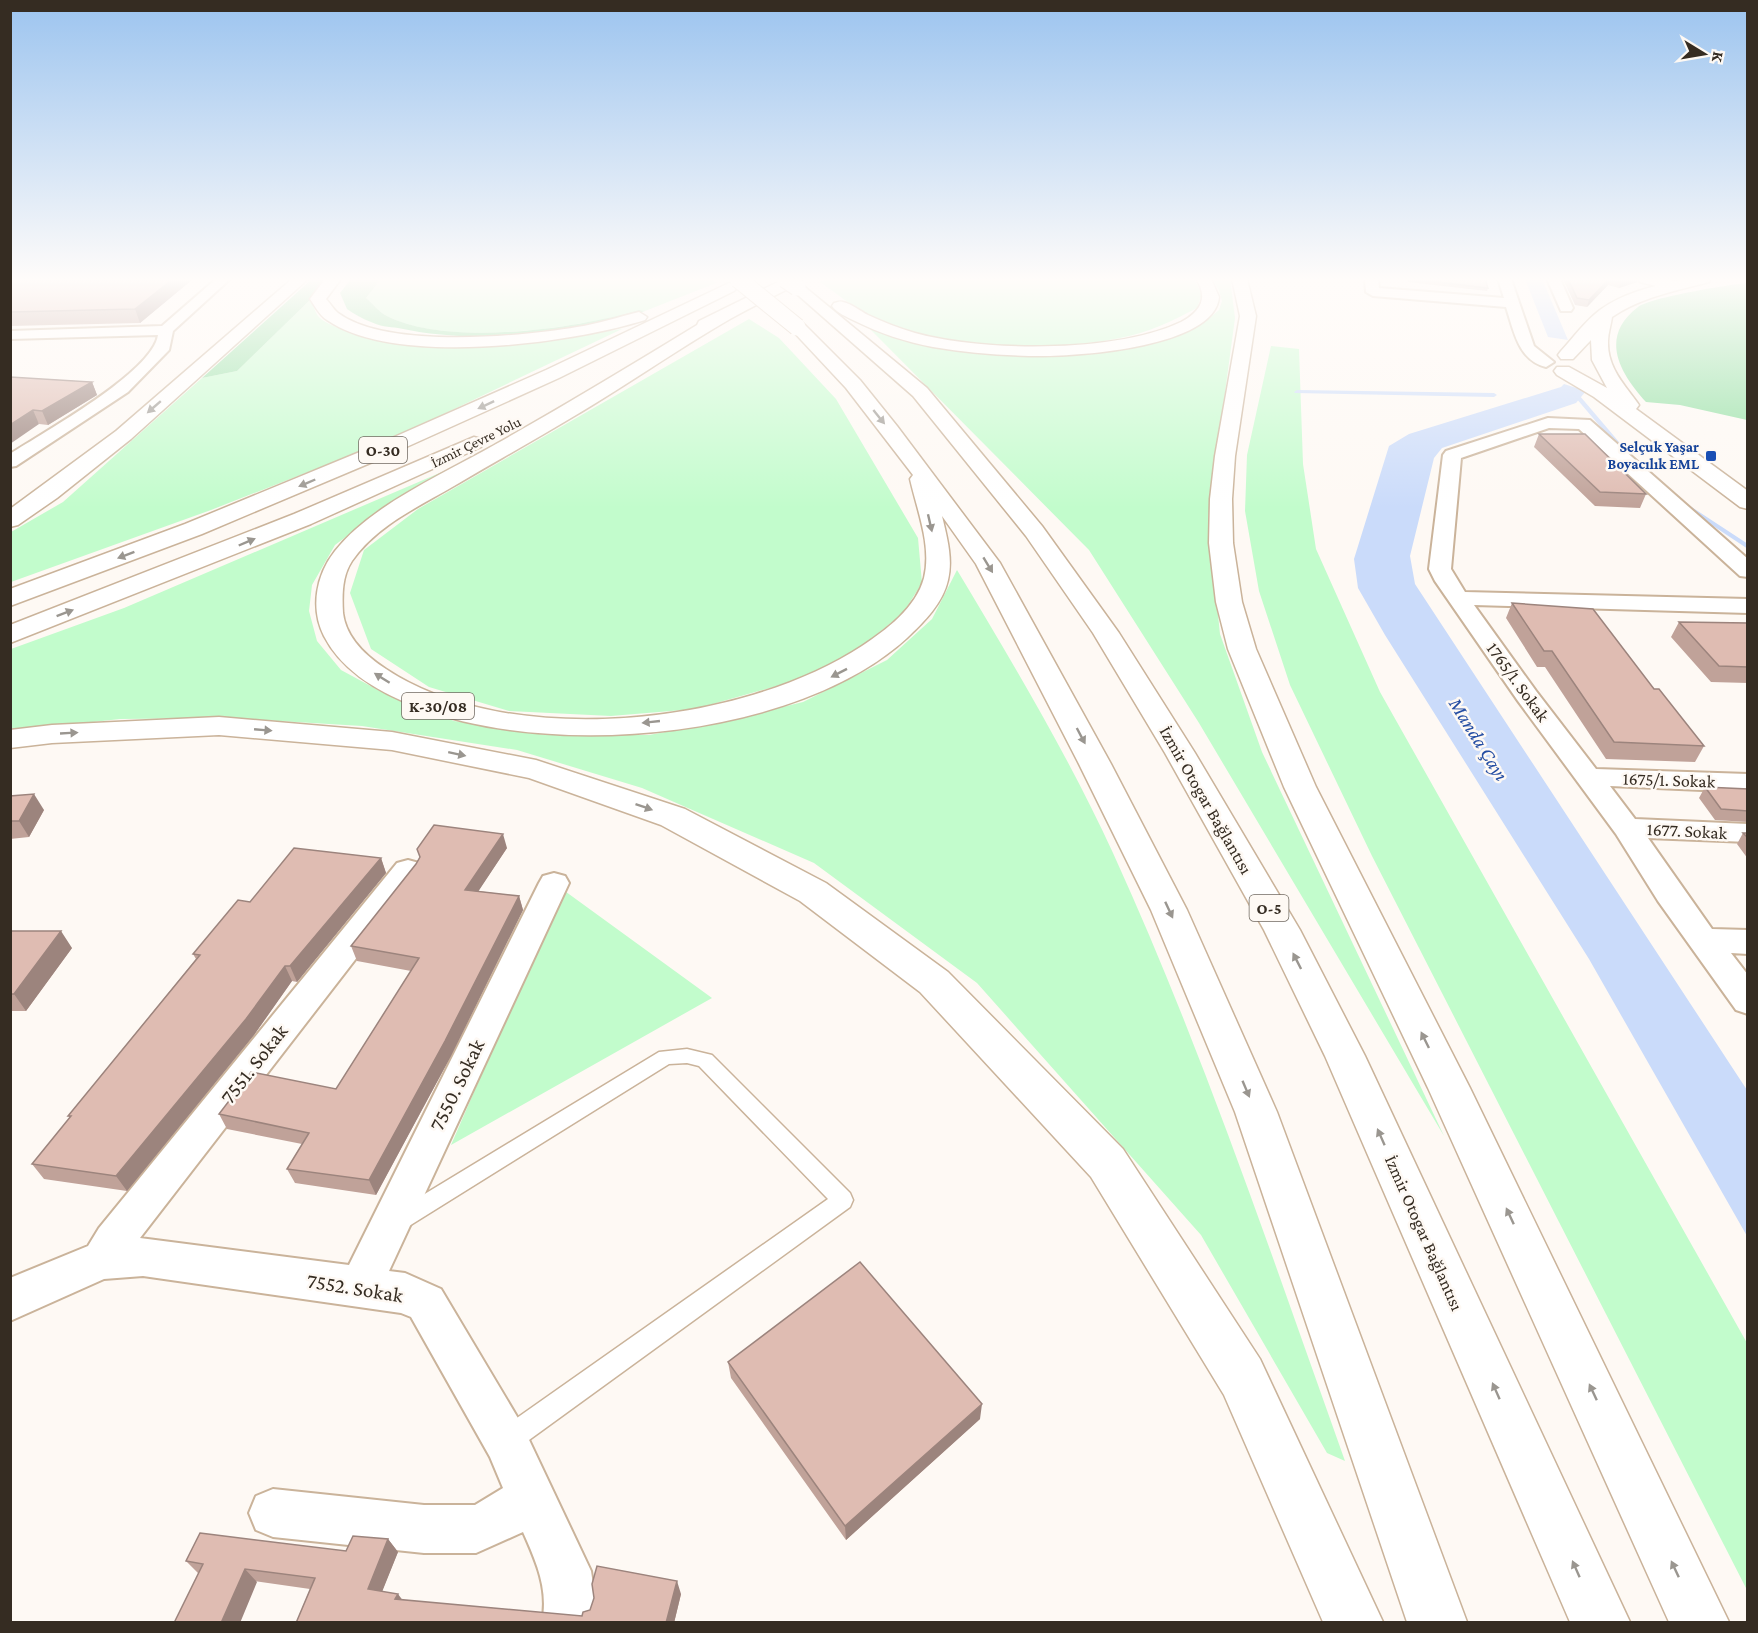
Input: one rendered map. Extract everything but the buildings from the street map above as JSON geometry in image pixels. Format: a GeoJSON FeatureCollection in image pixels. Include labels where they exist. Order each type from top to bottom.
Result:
{"type":"FeatureCollection","features":[{"type":"Feature","properties":{"kind":"main road"},"geometry":{"type":"LineString","coordinates":[[10,520],[57,489],[98,456],[214,355]]}},
{"type":"Feature","properties":{"kind":"main road","name":"İzmir Çevre Yolu"},"geometry":{"type":"LineString","coordinates":[[10,598],[252,506],[440,426],[593,355]]}},
{"type":"Feature","properties":{"kind":"main road","name":"İzmir Çevre Yolu"},"geometry":{"type":"LineString","coordinates":[[10,634],[219,554],[425,466],[645,355]]}},
{"type":"Feature","properties":{"kind":"main road","name":"K-30/08"},"geometry":{"type":"LineString","coordinates":[[660,355],[574,408],[384,517],[362,536],[340,560],[330,585],[327,610],[339,642],[370,671],[406,694],[446,709],[497,721],[554,726],[615,726],[679,719],[738,708],[792,693],[840,674],[873,653],[902,629],[924,604],[936,579],[937,553],[918,466]]}},
{"type":"Feature","properties":{"kind":"main road"},"geometry":{"type":"LineString","coordinates":[[825,355],[853,384],[918,466],[988,562],[1090,754],[1169,910],[1256,1112],[1437,1623]]}},
{"type":"Feature","properties":{"kind":"main road","name":"İzmir Otogar Bağlantısı"},"geometry":{"type":"LineString","coordinates":[[876,355],[920,392],[1034,531],[1106,633],[1180,753],[1282,930],[1345,1056],[1600,1623]]}},
{"type":"Feature","properties":{"kind":"main road"},"geometry":{"type":"LineString","coordinates":[[1241,355],[1225,456],[1221,499],[1221,543],[1229,602],[1242,649],[1300,787],[1449,1088],[1699,1623]]}},
{"type":"Feature","properties":{"kind":"main road"},"geometry":{"type":"LineString","coordinates":[[1560,355],[1584,374],[1603,367]]}},
{"type":"Feature","properties":{"kind":"main road"},"geometry":{"type":"LineString","coordinates":[[1560,355],[1601,393],[1748,502]]}},
{"type":"Feature","properties":{"kind":"main road"},"geometry":{"type":"LineString","coordinates":[[1601,355],[1603,367],[1649,429]]}},
{"type":"Feature","properties":{"kind":"main road"},"geometry":{"type":"LineString","coordinates":[[10,739],[52,734],[219,726],[392,741],[536,771],[673,817],[813,892],[934,982],[1107,1163],[1242,1377],[1353,1623]]}},
{"type":"Feature","properties":{"kind":"street"},"geometry":{"type":"LineString","coordinates":[[10,462],[122,389],[155,355]]}},
{"type":"Feature","properties":{"kind":"street","name":"1765/1. Sokak"},"geometry":{"type":"LineString","coordinates":[[1748,571],[1584,424],[1548,423],[1452,455],[1440,568],[1446,581],[1527,696],[1627,828],[1669,894],[1748,1001]]}},
{"type":"Feature","properties":{"kind":"street"},"geometry":{"type":"LineString","coordinates":[[1458,598],[1748,606]]}},
{"type":"Feature","properties":{"kind":"street","name":"1675/1. Sokak"},"geometry":{"type":"LineString","coordinates":[[1590,777],[1748,783]]}},
{"type":"Feature","properties":{"kind":"street","name":"1677. Sokak"},"geometry":{"type":"LineString","coordinates":[[1627,828],[1748,833]]}},
{"type":"Feature","properties":{"kind":"street","name":"7551. Sokak"},"geometry":{"type":"LineString","coordinates":[[103,1260],[113,1241],[408,870]]}},
{"type":"Feature","properties":{"kind":"street","name":"7550. Sokak"},"geometry":{"type":"LineString","coordinates":[[361,1286],[554,883]]}},
{"type":"Feature","properties":{"kind":"street"},"geometry":{"type":"LineString","coordinates":[[1703,940],[1748,942]]}},
{"type":"Feature","properties":{"kind":"street","name":"7552. Sokak"},"geometry":{"type":"LineString","coordinates":[[10,1301],[32,1288],[103,1260],[143,1257],[267,1276],[405,1293],[426,1303],[506,1441],[566,1571],[571,1611],[568,1623]]}},
{"type":"Feature","properties":{"kind":"street"},"geometry":{"type":"LineString","coordinates":[[273,1513],[424,1529],[476,1528],[498,1519],[532,1497]]}},
{"type":"Feature","properties":{"kind":"lane"},"geometry":{"type":"LineString","coordinates":[[389,1228],[666,1057],[687,1056],[705,1060],[843,1200],[506,1441]]}},
{"type":"Feature","properties":{"kind":"green space"},"geometry":{"type":"Polygon","coordinates":[[[227,355],[253,355],[237,371],[202,378],[227,355]]]}},
{"type":"Feature","properties":{"kind":"green space"},"geometry":{"type":"Polygon","coordinates":[[[253,355],[567,355],[387,441],[211,510],[11,582],[11,532],[63,502],[202,378],[237,371],[253,355]]]}},
{"type":"Feature","properties":{"kind":"green space"},"geometry":{"type":"Polygon","coordinates":[[[686,355],[795,355],[836,399],[918,538],[922,583],[903,613],[854,653],[798,680],[695,709],[611,716],[509,711],[429,687],[371,649],[350,593],[364,550],[418,509],[686,355]]]}},
{"type":"Feature","properties":{"kind":"green space"},"geometry":{"type":"Polygon","coordinates":[[[896,355],[1230,355],[1208,519],[1220,634],[1262,752],[1444,1136],[1199,723],[1089,550],[896,355]]]}},
{"type":"Feature","properties":{"kind":"green space"},"geometry":{"type":"Polygon","coordinates":[[[1269,355],[1299,355],[1303,464],[1316,549],[1380,692],[1747,1343],[1747,1590],[1372,856],[1290,685],[1259,591],[1245,511],[1247,455],[1269,355]]]}},
{"type":"Feature","properties":{"kind":"green space"},"geometry":{"type":"Polygon","coordinates":[[[1617,355],[1747,355],[1747,420],[1680,405],[1646,402],[1621,367],[1617,355]]]}},
{"type":"Feature","properties":{"kind":"green space"},"geometry":{"type":"Polygon","coordinates":[[[463,463],[383,509],[335,545],[312,585],[309,611],[317,641],[341,670],[378,690],[454,721],[546,735],[649,735],[726,721],[803,702],[887,660],[932,619],[957,570],[1019,674],[1077,780],[1096,816],[1146,927],[1207,1078],[1345,1461],[1327,1453],[1201,1235],[977,983],[814,863],[642,788],[517,750],[362,726],[229,718],[120,719],[11,731],[11,649],[124,608],[463,463]]]}},
{"type":"Feature","properties":{"kind":"green space"},"geometry":{"type":"Polygon","coordinates":[[[562,889],[712,998],[451,1145],[562,889]]]}},
{"type":"Feature","properties":{"kind":"water","name":"Manda Çayı"},"geometry":{"type":"Polygon","coordinates":[[[1564,384],[1586,391],[1576,403],[1442,448],[1434,458],[1410,556],[1415,584],[1747,1090],[1747,1236],[1589,959],[1385,635],[1358,588],[1354,559],[1389,446],[1409,434],[1561,387],[1564,384]]]}},
{"type":"Feature","properties":{"kind":"waterway"},"geometry":{"type":"LineString","coordinates":[[1572,390],[1623,450]]}},
{"type":"Feature","properties":{"kind":"waterway"},"geometry":{"type":"LineString","coordinates":[[1297,392],[1494,395]]}},
{"type":"Feature","properties":{"kind":"waterway"},"geometry":{"type":"LineString","coordinates":[[1685,505],[1748,547]]}},
{"type":"Feature","properties":{"kind":"place","name":"Selçuk Yaşar Boyacılık EML"},"geometry":{"type":"Point","coordinates":[1711,456]}}]}
